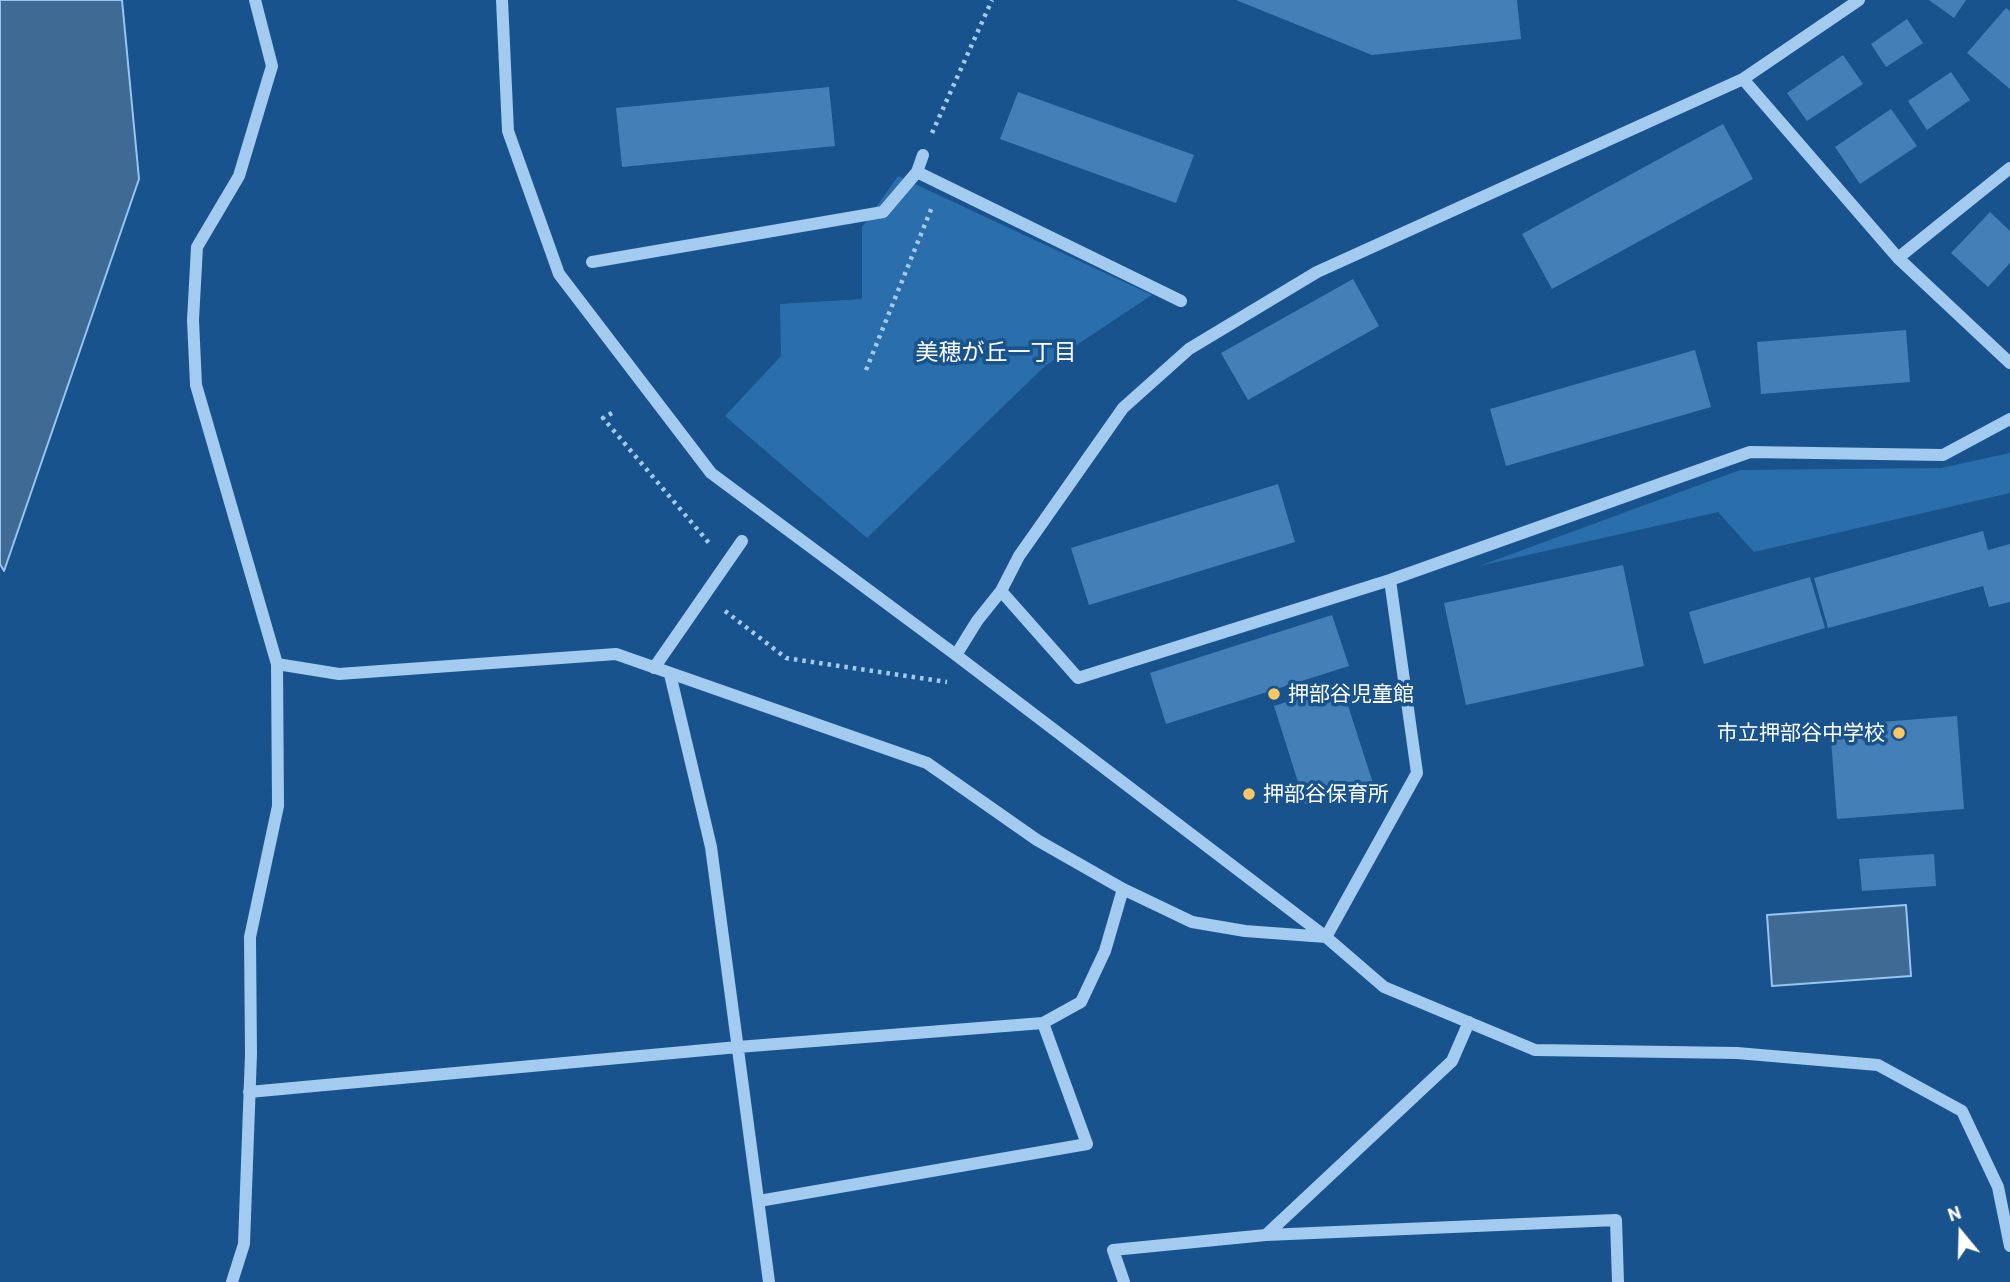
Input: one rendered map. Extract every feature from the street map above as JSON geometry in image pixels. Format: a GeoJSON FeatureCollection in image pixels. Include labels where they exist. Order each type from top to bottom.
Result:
{"type":"FeatureCollection","features":[{"type":"Feature","properties":{"kind":"street"},"geometry":{"type":"LineString","coordinates":[[232,1282],[244,1244],[250,937],[278,806],[277,664],[196,385],[193,320],[197,247],[239,176],[272,66],[255,0]]}},
{"type":"Feature","properties":{"kind":"street"},"geometry":{"type":"LineString","coordinates":[[502,0],[508,131],[559,274],[711,472],[1326,937],[1384,986],[1535,1050],[1737,1053],[1878,1065],[1962,1111],[1998,1187],[2010,1246]]}},
{"type":"Feature","properties":{"kind":"street"},"geometry":{"type":"LineString","coordinates":[[956,655],[977,621],[1001,591],[1019,556],[1123,408],[1189,349],[1317,272],[1743,79],[1859,0]]}},
{"type":"Feature","properties":{"kind":"street"},"geometry":{"type":"LineString","coordinates":[[1743,79],[1898,258],[2010,363]]}},
{"type":"Feature","properties":{"kind":"street"},"geometry":{"type":"LineString","coordinates":[[592,262],[883,212],[917,172],[923,155]]}},
{"type":"Feature","properties":{"kind":"street"},"geometry":{"type":"LineString","coordinates":[[1898,258],[2010,168]]}},
{"type":"Feature","properties":{"kind":"street"},"geometry":{"type":"LineString","coordinates":[[917,172],[1181,301]]}},
{"type":"Feature","properties":{"kind":"street"},"geometry":{"type":"LineString","coordinates":[[1001,591],[1078,678],[1390,580],[1750,452],[1943,455],[2010,419]]}},
{"type":"Feature","properties":{"kind":"street"},"geometry":{"type":"LineString","coordinates":[[654,668],[742,541]]}},
{"type":"Feature","properties":{"kind":"street"},"geometry":{"type":"LineString","coordinates":[[1326,937],[1417,773],[1390,580]]}},
{"type":"Feature","properties":{"kind":"street"},"geometry":{"type":"LineString","coordinates":[[277,664],[339,674],[616,654],[927,763],[1037,840],[1123,889],[1192,922],[1245,931],[1326,937]]}},
{"type":"Feature","properties":{"kind":"street"},"geometry":{"type":"LineString","coordinates":[[670,674],[711,847],[769,1282]]}},
{"type":"Feature","properties":{"kind":"street"},"geometry":{"type":"LineString","coordinates":[[249,1092],[738,1047],[1043,1023],[1081,1002],[1105,951],[1123,889]]}},
{"type":"Feature","properties":{"kind":"street"},"geometry":{"type":"LineString","coordinates":[[1266,1235],[1451,1061],[1469,1022]]}},
{"type":"Feature","properties":{"kind":"street"},"geometry":{"type":"LineString","coordinates":[[759,1200],[1087,1144],[1043,1023]]}},
{"type":"Feature","properties":{"kind":"street"},"geometry":{"type":"LineString","coordinates":[[1124,1282],[1113,1250],[1266,1235],[1616,1220],[1618,1282]]}},
{"type":"Feature","properties":{"kind":"path"},"geometry":{"type":"LineString","coordinates":[[923,155],[992,0]]}},
{"type":"Feature","properties":{"kind":"path"},"geometry":{"type":"LineString","coordinates":[[866,370],[942,184]]}},
{"type":"Feature","properties":{"kind":"path"},"geometry":{"type":"LineString","coordinates":[[612,412],[603,418],[726,564]]}},
{"type":"Feature","properties":{"kind":"path"},"geometry":{"type":"LineString","coordinates":[[705,596],[786,658],[950,682]]}},
{"type":"Feature","properties":{"kind":"shaded area"},"geometry":{"type":"Polygon","coordinates":[[[0,0],[122,0],[139,179],[4,571],[0,564],[0,0]]]}},
{"type":"Feature","properties":{"kind":"shaded area"},"geometry":{"type":"Polygon","coordinates":[[[898,176],[1152,295],[1045,366],[867,538],[725,416],[781,356],[780,304],[862,299],[862,227],[898,176]]]}},
{"type":"Feature","properties":{"kind":"shaded area"},"geometry":{"type":"Polygon","coordinates":[[[2010,453],[2010,493],[1754,552],[1718,512],[1479,566],[1740,470],[1941,468],[2010,453]]]}},
{"type":"Feature","properties":{"kind":"shaded area"},"geometry":{"type":"Polygon","coordinates":[[[1906,905],[1911,976],[1772,986],[1767,915],[1906,905]]]}},
{"type":"Feature","properties":{"kind":"building"},"geometry":{"type":"Polygon","coordinates":[[[1236,0],[1517,0],[1521,39],[1372,55],[1236,0]]]}},
{"type":"Feature","properties":{"kind":"building"},"geometry":{"type":"Polygon","coordinates":[[[1929,0],[1966,0],[1954,18],[1929,0]]]}},
{"type":"Feature","properties":{"kind":"building"},"geometry":{"type":"Polygon","coordinates":[[[2006,8],[2010,11],[2010,89],[1967,53],[2006,8]]]}},
{"type":"Feature","properties":{"kind":"building"},"geometry":{"type":"Polygon","coordinates":[[[1907,19],[1923,43],[1886,67],[1871,44],[1907,19]]]}},
{"type":"Feature","properties":{"kind":"building"},"geometry":{"type":"Polygon","coordinates":[[[1843,55],[1863,84],[1807,121],[1787,93],[1843,55]]]}},
{"type":"Feature","properties":{"kind":"building"},"geometry":{"type":"Polygon","coordinates":[[[1951,72],[1970,100],[1927,130],[1908,101],[1951,72]]]}},
{"type":"Feature","properties":{"kind":"building"},"geometry":{"type":"Polygon","coordinates":[[[829,87],[835,146],[622,167],[616,108],[829,87]]]}},
{"type":"Feature","properties":{"kind":"building"},"geometry":{"type":"Polygon","coordinates":[[[1018,92],[1194,155],[1176,203],[1000,139],[1018,92]]]}},
{"type":"Feature","properties":{"kind":"building"},"geometry":{"type":"Polygon","coordinates":[[[1891,109],[1917,146],[1860,184],[1835,147],[1891,109]]]}},
{"type":"Feature","properties":{"kind":"building"},"geometry":{"type":"Polygon","coordinates":[[[1723,124],[1753,179],[1552,289],[1522,234],[1723,124]]]}},
{"type":"Feature","properties":{"kind":"building"},"geometry":{"type":"Polygon","coordinates":[[[1990,212],[2010,231],[2010,263],[1988,287],[1951,253],[1990,212]]]}},
{"type":"Feature","properties":{"kind":"building"},"geometry":{"type":"Polygon","coordinates":[[[1353,279],[1379,326],[1248,400],[1221,353],[1353,279]]]}},
{"type":"Feature","properties":{"kind":"building"},"geometry":{"type":"Polygon","coordinates":[[[1906,330],[1910,382],[1761,394],[1757,342],[1906,330]]]}},
{"type":"Feature","properties":{"kind":"building"},"geometry":{"type":"Polygon","coordinates":[[[1695,350],[1711,407],[1506,466],[1490,409],[1695,350]]]}},
{"type":"Feature","properties":{"kind":"building"},"geometry":{"type":"Polygon","coordinates":[[[1278,484],[1295,542],[1089,605],[1071,548],[1278,484]]]}},
{"type":"Feature","properties":{"kind":"building"},"geometry":{"type":"Polygon","coordinates":[[[1983,531],[1988,550],[2010,544],[2010,602],[1989,607],[1983,586],[1828,628],[1814,578],[1983,531]]]}},
{"type":"Feature","properties":{"kind":"building"},"geometry":{"type":"Polygon","coordinates":[[[1623,565],[1644,666],[1466,705],[1444,603],[1623,565]]]}},
{"type":"Feature","properties":{"kind":"building"},"geometry":{"type":"Polygon","coordinates":[[[1810,577],[1825,628],[1704,664],[1689,612],[1810,577]]]}},
{"type":"Feature","properties":{"kind":"building"},"geometry":{"type":"Polygon","coordinates":[[[1332,615],[1349,666],[1166,724],[1150,673],[1332,615]]]}},
{"type":"Feature","properties":{"kind":"building"},"geometry":{"type":"Polygon","coordinates":[[[1341,684],[1373,783],[1305,804],[1274,706],[1341,684]]]}},
{"type":"Feature","properties":{"kind":"building"},"geometry":{"type":"Polygon","coordinates":[[[1957,716],[1964,809],[1837,819],[1830,726],[1957,716]]]}},
{"type":"Feature","properties":{"kind":"building"},"geometry":{"type":"Polygon","coordinates":[[[1934,854],[1936,886],[1862,891],[1859,859],[1934,854]]]}},
{"type":"Feature","properties":{"kind":"place","name":"押部谷児童館"},"geometry":{"type":"Point","coordinates":[1274,694]}},
{"type":"Feature","properties":{"kind":"place","name":"市立押部谷中学校"},"geometry":{"type":"Point","coordinates":[1899,733]}},
{"type":"Feature","properties":{"kind":"place","name":"押部谷保育所"},"geometry":{"type":"Point","coordinates":[1249,794]}},
{"type":"Feature","properties":{"kind":"district","name":"美穂が丘一丁目"},"geometry":{"type":"Point","coordinates":[996,352]}}]}
